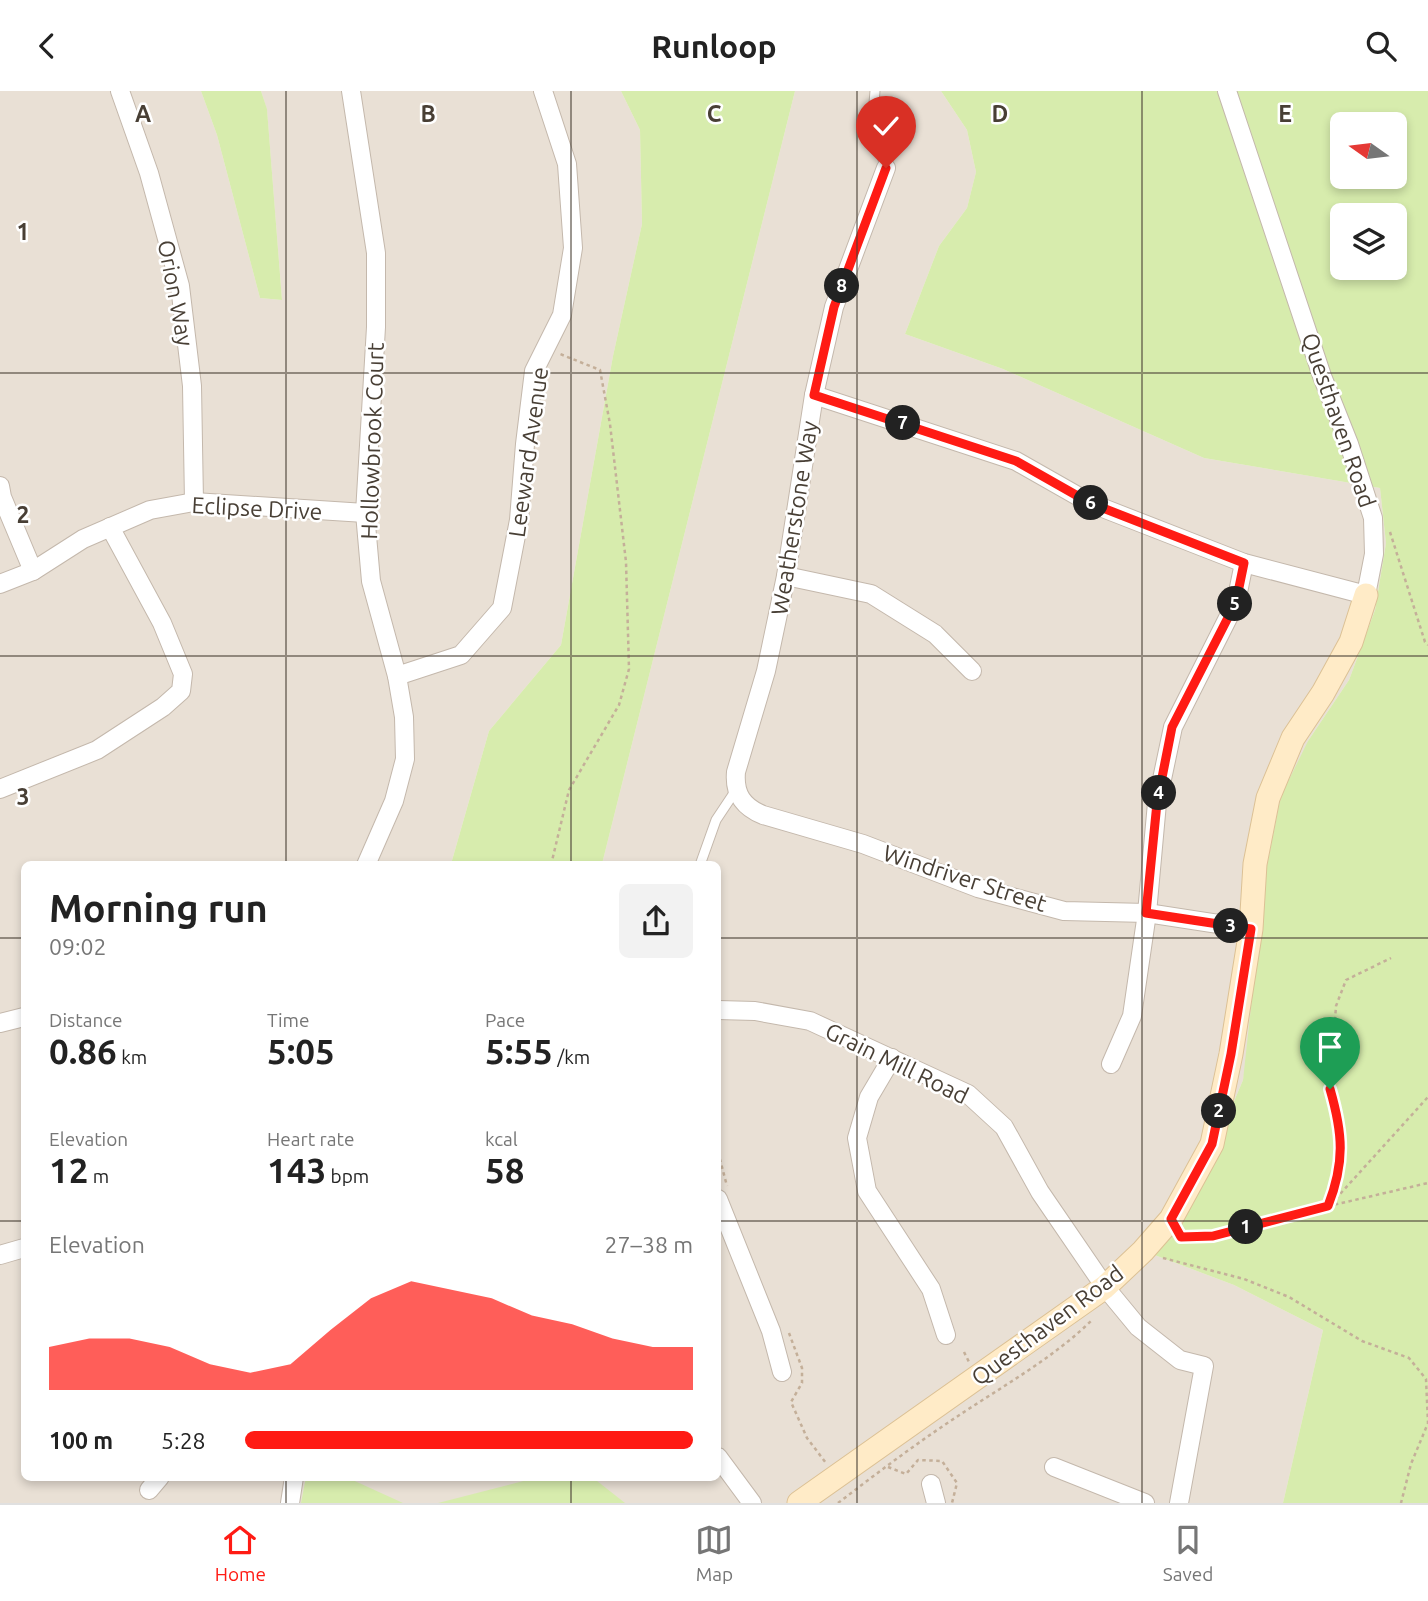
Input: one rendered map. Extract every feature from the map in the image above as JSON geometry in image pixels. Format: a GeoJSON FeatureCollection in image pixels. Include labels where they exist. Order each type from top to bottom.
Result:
{"type":"FeatureCollection","features":[{"type":"Feature","properties":{"kind":"street","name":"Orion Way"},"geometry":{"type":"LineString","coordinates":[[120,91],[149,173],[180,286],[192,386],[194,502]]}},
{"type":"Feature","properties":{"kind":"street","name":"Hollowbrook Court"},"geometry":{"type":"LineString","coordinates":[[351,91],[376,253],[376,327],[365,513],[371,581],[397,676],[404,717],[405,759],[394,801],[368,861]]}},
{"type":"Feature","properties":{"kind":"street","name":"Leeward Avenue"},"geometry":{"type":"LineString","coordinates":[[397,676],[461,655],[502,608],[519,520],[534,371],[562,315],[573,249],[567,164],[543,91]]}},
{"type":"Feature","properties":{"kind":"street","name":"Questhaven Road"},"geometry":{"type":"LineString","coordinates":[[799,1503],[1105,1287],[1143,1251],[1171,1219],[1212,1144],[1231,1054],[1251,929],[1255,864],[1268,798],[1293,738],[1323,693],[1350,642],[1366,595],[1374,554],[1373,518],[1349,444],[1322,376],[1227,91]]}},
{"type":"Feature","properties":{"kind":"street","name":"Weatherstone Way"},"geometry":{"type":"LineString","coordinates":[[736,790],[736,772],[766,671],[786,576],[814,395],[834,307],[886,168]]}},
{"type":"Feature","properties":{"kind":"street"},"geometry":{"type":"LineString","coordinates":[[814,395],[1016,461],[1090,503],[1244,563],[1366,595]]}},
{"type":"Feature","properties":{"kind":"street"},"geometry":{"type":"LineString","coordinates":[[0,486],[2,497],[33,571]]}},
{"type":"Feature","properties":{"kind":"street","name":"Eclipse Drive"},"geometry":{"type":"LineString","coordinates":[[0,584],[33,571],[83,539],[150,510],[194,502],[365,513]]}},
{"type":"Feature","properties":{"kind":"street"},"geometry":{"type":"LineString","coordinates":[[0,789],[97,750],[163,707],[181,691],[183,674],[162,623],[110,527]]}},
{"type":"Feature","properties":{"kind":"street"},"geometry":{"type":"LineString","coordinates":[[1111,1064],[1132,1016],[1157,803],[1172,727],[1236,602],[1244,563]]}},
{"type":"Feature","properties":{"kind":"street"},"geometry":{"type":"LineString","coordinates":[[786,576],[871,594],[935,634],[972,671]]}},
{"type":"Feature","properties":{"kind":"street","name":"Windriver Street"},"geometry":{"type":"LineString","coordinates":[[736,790],[750,809],[763,815],[863,844],[978,888],[1064,911],[1146,913],[1251,929]]}},
{"type":"Feature","properties":{"kind":"street","name":"Grain Mill Road"},"geometry":{"type":"LineString","coordinates":[[721,1010],[755,1011],[810,1021],[968,1094],[1003,1127],[1040,1192],[1105,1287],[1138,1327],[1180,1360],[1204,1366],[1179,1503]]}},
{"type":"Feature","properties":{"kind":"street"},"geometry":{"type":"LineString","coordinates":[[0,1023],[21,1018]]}},
{"type":"Feature","properties":{"kind":"street"},"geometry":{"type":"LineString","coordinates":[[892,1058],[869,1097],[857,1138],[867,1191],[931,1289],[946,1335]]}},
{"type":"Feature","properties":{"kind":"street"},"geometry":{"type":"LineString","coordinates":[[721,1206],[771,1331],[782,1372]]}},
{"type":"Feature","properties":{"kind":"street"},"geometry":{"type":"LineString","coordinates":[[0,1255],[21,1249]]}},
{"type":"Feature","properties":{"kind":"street"},"geometry":{"type":"LineString","coordinates":[[721,1461],[752,1503]]}},
{"type":"Feature","properties":{"kind":"street"},"geometry":{"type":"LineString","coordinates":[[1054,1467],[1145,1503]]}},
{"type":"Feature","properties":{"kind":"street"},"geometry":{"type":"LineString","coordinates":[[290,1503],[293,1481]]}},
{"type":"Feature","properties":{"kind":"street"},"geometry":{"type":"LineString","coordinates":[[931,1484],[936,1503]]}},
{"type":"Feature","properties":{"kind":"lane"},"geometry":{"type":"LineString","coordinates":[[875,91],[872,128],[886,168]]}},
{"type":"Feature","properties":{"kind":"lane"},"geometry":{"type":"LineString","coordinates":[[701,861],[716,820],[736,790]]}},
{"type":"Feature","properties":{"kind":"path"},"geometry":{"type":"LineString","coordinates":[[552,861],[569,790],[619,705],[629,669],[626,562],[610,424],[600,370],[553,352]]}},
{"type":"Feature","properties":{"kind":"path"},"geometry":{"type":"LineString","coordinates":[[1388,524],[1424,642],[1428,645]]}},
{"type":"Feature","properties":{"kind":"path"},"geometry":{"type":"LineString","coordinates":[[1328,1206],[1339,1178],[1340,1142],[1330,1089],[1336,1006],[1346,980],[1391,958]]}},
{"type":"Feature","properties":{"kind":"path"},"geometry":{"type":"LineString","coordinates":[[1328,1206],[1428,1097]]}},
{"type":"Feature","properties":{"kind":"path"},"geometry":{"type":"LineString","coordinates":[[1171,1219],[1181,1237],[1213,1236],[1328,1206],[1428,1184]]}},
{"type":"Feature","properties":{"kind":"path"},"geometry":{"type":"LineString","coordinates":[[1160,1257],[1244,1279],[1278,1293],[1362,1341],[1409,1358],[1426,1379],[1428,1423],[1411,1464],[1401,1503]]}},
{"type":"Feature","properties":{"kind":"path"},"geometry":{"type":"LineString","coordinates":[[964,1352],[969,1362]]}},
{"type":"Feature","properties":{"kind":"shaded area"},"geometry":{"type":"Polygon","coordinates":[[[0,91],[201,91],[217,135],[260,298],[282,300],[267,110],[261,91],[621,91],[640,130],[642,224],[613,356],[561,645],[489,731],[452,861],[21,861],[21,1481],[721,1481],[721,861],[603,861],[795,91],[941,91],[967,130],[976,172],[967,208],[939,246],[905,334],[1003,369],[1204,458],[1380,488],[1386,543],[1375,610],[1349,680],[1308,741],[1243,1080],[1200,1182],[1152,1254],[1234,1285],[1323,1330],[1283,1503],[0,1503],[0,91]]]}},
{"type":"Feature","properties":{"kind":"green space"},"geometry":{"type":"Polygon","coordinates":[[[201,91],[261,91],[267,109],[282,300],[260,298],[217,135],[201,91]]]}},
{"type":"Feature","properties":{"kind":"green space"},"geometry":{"type":"Polygon","coordinates":[[[621,91],[795,91],[603,861],[452,861],[489,731],[561,645],[613,356],[642,224],[640,130],[621,91]]]}},
{"type":"Feature","properties":{"kind":"green space"},"geometry":{"type":"Polygon","coordinates":[[[941,91],[1428,91],[1428,1503],[1283,1503],[1323,1330],[1234,1285],[1152,1254],[1200,1182],[1243,1080],[1266,871],[1281,796],[1308,741],[1349,680],[1375,610],[1386,543],[1380,488],[1204,458],[1003,369],[905,334],[939,246],[967,208],[976,172],[967,130],[941,91]]]}},
{"type":"Feature","properties":{"kind":"green space"},"geometry":{"type":"Polygon","coordinates":[[[305,1481],[355,1481],[403,1503],[301,1503],[305,1481]]]}},
{"type":"Feature","properties":{"kind":"green space"},"geometry":{"type":"Polygon","coordinates":[[[523,1481],[597,1481],[625,1503],[438,1503],[523,1481]]]}},
{"type":"Feature","properties":{"kind":"route"},"geometry":{"type":"LineString","coordinates":[[886,168],[834,307],[814,395],[1016,461],[1090,503],[1244,563],[1236,602],[1172,727],[1157,803],[1146,913],[1251,929],[1231,1054],[1212,1144],[1171,1219],[1181,1237],[1213,1236],[1328,1206],[1339,1178],[1340,1142],[1330,1089]]}}]}
